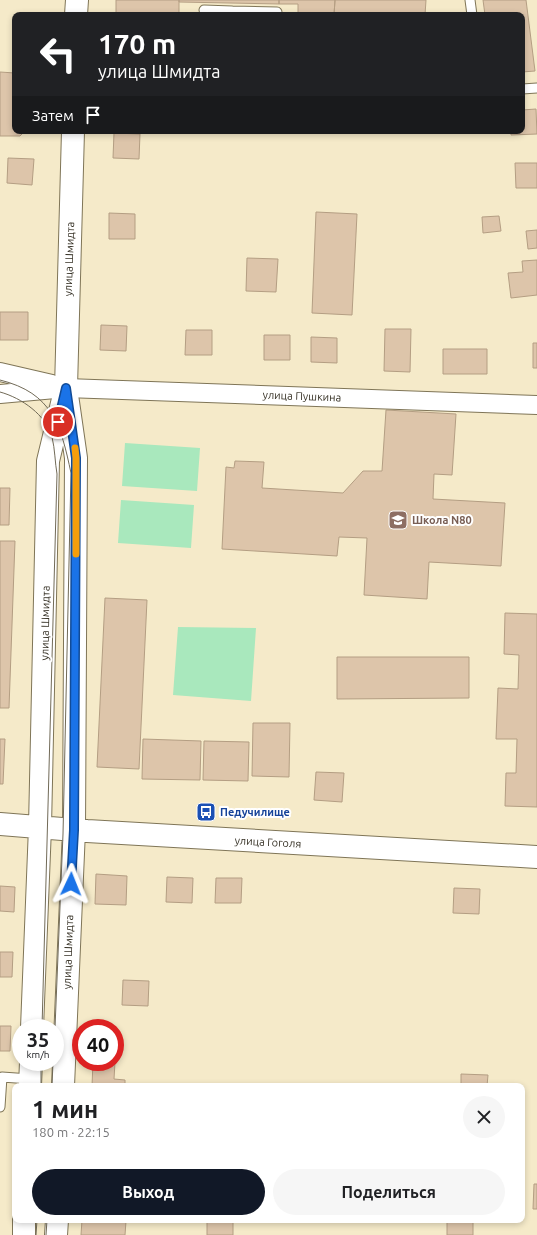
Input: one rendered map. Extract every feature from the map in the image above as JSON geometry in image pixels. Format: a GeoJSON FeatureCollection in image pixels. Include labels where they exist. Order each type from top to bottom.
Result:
{"type":"FeatureCollection","features":[{"type":"Feature","properties":{"kind":"street"},"geometry":{"type":"LineString","coordinates":[[76,12],[77,0]]}},
{"type":"Feature","properties":{"kind":"street","name":"улица Шмидта"},"geometry":{"type":"LineString","coordinates":[[62,1083],[74,830],[76,458],[66,388],[73,134]]}},
{"type":"Feature","properties":{"kind":"street","name":"улица Пушкина"},"geometry":{"type":"LineString","coordinates":[[0,372],[66,388]]}},
{"type":"Feature","properties":{"kind":"street","name":"улица Шмидта"},"geometry":{"type":"LineString","coordinates":[[32,1019],[40,827],[48,461],[66,388]]}},
{"type":"Feature","properties":{"kind":"street","name":"улица Пушкина"},"geometry":{"type":"LineString","coordinates":[[0,394],[66,388],[537,405]]}},
{"type":"Feature","properties":{"kind":"street","name":"улица Гоголя"},"geometry":{"type":"LineString","coordinates":[[0,824],[74,830],[537,857]]}},
{"type":"Feature","properties":{"kind":"street"},"geometry":{"type":"LineString","coordinates":[[24,1223],[24,1235]]}},
{"type":"Feature","properties":{"kind":"street"},"geometry":{"type":"LineString","coordinates":[[56,1235],[57,1223]]}},
{"type":"Feature","properties":{"kind":"lane"},"geometry":{"type":"LineString","coordinates":[[470,0],[472,12]]}},
{"type":"Feature","properties":{"kind":"lane"},"geometry":{"type":"LineString","coordinates":[[204,10],[223,12]]}},
{"type":"Feature","properties":{"kind":"lane"},"geometry":{"type":"LineString","coordinates":[[525,89],[537,88]]}},
{"type":"Feature","properties":{"kind":"lane"},"geometry":{"type":"LineString","coordinates":[[0,1107],[2,1077],[30,1076]]}},
{"type":"Feature","properties":{"kind":"green space"},"geometry":{"type":"Polygon","coordinates":[[[125,443],[200,448],[197,491],[122,486],[125,443]]]}},
{"type":"Feature","properties":{"kind":"green space"},"geometry":{"type":"Polygon","coordinates":[[[121,500],[194,505],[191,548],[118,543],[121,500]]]}},
{"type":"Feature","properties":{"kind":"green space"},"geometry":{"type":"Polygon","coordinates":[[[178,627],[256,628],[251,701],[173,695],[178,627]]]}},
{"type":"Feature","properties":{"kind":"building"},"geometry":{"type":"Polygon","coordinates":[[[116,0],[179,0],[179,12],[116,12],[116,0]]]}},
{"type":"Feature","properties":{"kind":"building"},"geometry":{"type":"Polygon","coordinates":[[[179,0],[279,0],[279,4],[179,2],[179,0]]]}},
{"type":"Feature","properties":{"kind":"building"},"geometry":{"type":"Polygon","coordinates":[[[279,0],[335,0],[334,12],[298,12],[298,4],[279,4],[279,0]]]}},
{"type":"Feature","properties":{"kind":"building"},"geometry":{"type":"Polygon","coordinates":[[[335,0],[426,0],[425,12],[334,12],[335,0]]]}},
{"type":"Feature","properties":{"kind":"building"},"geometry":{"type":"Polygon","coordinates":[[[483,0],[526,0],[535,71],[525,72],[525,12],[485,12],[483,0]]]}},
{"type":"Feature","properties":{"kind":"building"},"geometry":{"type":"Polygon","coordinates":[[[0,72],[12,73],[12,134],[22,134],[20,136],[0,136],[0,72]]]}},
{"type":"Feature","properties":{"kind":"building"},"geometry":{"type":"Polygon","coordinates":[[[536,109],[537,134],[511,135],[525,134],[525,110],[536,109]]]}},
{"type":"Feature","properties":{"kind":"building"},"geometry":{"type":"Polygon","coordinates":[[[114,134],[140,134],[139,159],[113,158],[114,134]]]}},
{"type":"Feature","properties":{"kind":"building"},"geometry":{"type":"Polygon","coordinates":[[[8,158],[34,159],[32,185],[7,183],[8,158]]]}},
{"type":"Feature","properties":{"kind":"building"},"geometry":{"type":"Polygon","coordinates":[[[515,163],[537,163],[537,188],[516,188],[515,163]]]}},
{"type":"Feature","properties":{"kind":"building"},"geometry":{"type":"Polygon","coordinates":[[[316,212],[357,214],[352,315],[312,313],[316,212]]]}},
{"type":"Feature","properties":{"kind":"building"},"geometry":{"type":"Polygon","coordinates":[[[109,213],[135,214],[135,239],[109,239],[109,213]]]}},
{"type":"Feature","properties":{"kind":"building"},"geometry":{"type":"Polygon","coordinates":[[[499,216],[501,231],[483,233],[482,217],[499,216]]]}},
{"type":"Feature","properties":{"kind":"building"},"geometry":{"type":"Polygon","coordinates":[[[537,230],[537,248],[528,249],[526,231],[537,230]]]}},
{"type":"Feature","properties":{"kind":"building"},"geometry":{"type":"Polygon","coordinates":[[[247,258],[278,259],[276,292],[246,291],[247,258]]]}},
{"type":"Feature","properties":{"kind":"building"},"geometry":{"type":"Polygon","coordinates":[[[537,260],[537,295],[511,298],[508,273],[523,272],[522,261],[537,260]]]}},
{"type":"Feature","properties":{"kind":"building"},"geometry":{"type":"Polygon","coordinates":[[[0,312],[28,312],[28,340],[0,340],[0,312]]]}},
{"type":"Feature","properties":{"kind":"building"},"geometry":{"type":"Polygon","coordinates":[[[101,325],[127,326],[126,351],[100,350],[101,325]]]}},
{"type":"Feature","properties":{"kind":"building"},"geometry":{"type":"Polygon","coordinates":[[[385,329],[411,329],[410,372],[384,371],[385,329]]]}},
{"type":"Feature","properties":{"kind":"building"},"geometry":{"type":"Polygon","coordinates":[[[186,330],[212,330],[212,355],[185,355],[186,330]]]}},
{"type":"Feature","properties":{"kind":"building"},"geometry":{"type":"Polygon","coordinates":[[[264,335],[290,335],[290,360],[264,360],[264,335]]]}},
{"type":"Feature","properties":{"kind":"building"},"geometry":{"type":"Polygon","coordinates":[[[311,337],[337,338],[337,363],[311,362],[311,337]]]}},
{"type":"Feature","properties":{"kind":"building"},"geometry":{"type":"Polygon","coordinates":[[[533,343],[537,343],[537,368],[533,368],[533,343]]]}},
{"type":"Feature","properties":{"kind":"building"},"geometry":{"type":"Polygon","coordinates":[[[443,349],[487,349],[487,374],[443,374],[443,349]]]}},
{"type":"Feature","properties":{"kind":"building"},"geometry":{"type":"Polygon","coordinates":[[[386,410],[456,414],[452,475],[434,474],[433,499],[505,503],[501,566],[429,562],[427,599],[364,595],[367,538],[339,537],[337,556],[222,549],[226,467],[234,468],[235,461],[264,462],[262,488],[343,493],[363,471],[382,471],[386,410]]]}},
{"type":"Feature","properties":{"kind":"building"},"geometry":{"type":"Polygon","coordinates":[[[0,488],[10,488],[9,525],[0,525],[0,488]]]}},
{"type":"Feature","properties":{"kind":"building"},"geometry":{"type":"Polygon","coordinates":[[[0,541],[15,541],[9,708],[0,708],[0,541]]]}},
{"type":"Feature","properties":{"kind":"building"},"geometry":{"type":"Polygon","coordinates":[[[105,598],[147,600],[139,769],[97,767],[105,598]]]}},
{"type":"Feature","properties":{"kind":"building"},"geometry":{"type":"Polygon","coordinates":[[[505,613],[537,614],[537,807],[505,806],[506,773],[516,773],[517,739],[496,739],[498,688],[518,689],[519,655],[504,654],[505,613]]]}},
{"type":"Feature","properties":{"kind":"building"},"geometry":{"type":"Polygon","coordinates":[[[337,657],[469,657],[469,698],[337,699],[337,657]]]}},
{"type":"Feature","properties":{"kind":"building"},"geometry":{"type":"Polygon","coordinates":[[[253,723],[290,723],[289,777],[252,776],[253,723]]]}},
{"type":"Feature","properties":{"kind":"building"},"geometry":{"type":"Polygon","coordinates":[[[0,739],[5,739],[3,784],[0,784],[0,739]]]}},
{"type":"Feature","properties":{"kind":"building"},"geometry":{"type":"Polygon","coordinates":[[[143,739],[201,741],[200,780],[142,779],[143,739]]]}},
{"type":"Feature","properties":{"kind":"building"},"geometry":{"type":"Polygon","coordinates":[[[204,741],[249,742],[248,781],[203,780],[204,741]]]}},
{"type":"Feature","properties":{"kind":"building"},"geometry":{"type":"Polygon","coordinates":[[[316,772],[344,773],[342,802],[314,800],[316,772]]]}},
{"type":"Feature","properties":{"kind":"building"},"geometry":{"type":"Polygon","coordinates":[[[96,874],[127,876],[126,905],[95,904],[96,874]]]}},
{"type":"Feature","properties":{"kind":"building"},"geometry":{"type":"Polygon","coordinates":[[[167,877],[193,878],[192,903],[166,902],[167,877]]]}},
{"type":"Feature","properties":{"kind":"building"},"geometry":{"type":"Polygon","coordinates":[[[216,878],[242,878],[241,903],[215,903],[216,878]]]}},
{"type":"Feature","properties":{"kind":"building"},"geometry":{"type":"Polygon","coordinates":[[[0,886],[15,887],[14,912],[0,911],[0,886]]]}},
{"type":"Feature","properties":{"kind":"building"},"geometry":{"type":"Polygon","coordinates":[[[454,888],[480,889],[479,914],[453,913],[454,888]]]}},
{"type":"Feature","properties":{"kind":"building"},"geometry":{"type":"Polygon","coordinates":[[[0,952],[13,952],[12,977],[0,977],[0,952]]]}},
{"type":"Feature","properties":{"kind":"building"},"geometry":{"type":"Polygon","coordinates":[[[123,980],[149,981],[148,1006],[122,1005],[123,980]]]}},
{"type":"Feature","properties":{"kind":"building"},"geometry":{"type":"Polygon","coordinates":[[[0,1026],[11,1026],[10,1051],[0,1051],[0,1026]]]}},
{"type":"Feature","properties":{"kind":"building"},"geometry":{"type":"Polygon","coordinates":[[[93,1071],[114,1071],[114,1079],[125,1080],[125,1083],[92,1083],[93,1071]]]}},
{"type":"Feature","properties":{"kind":"building"},"geometry":{"type":"Polygon","coordinates":[[[461,1074],[488,1075],[487,1083],[461,1083],[461,1074]]]}},
{"type":"Feature","properties":{"kind":"building"},"geometry":{"type":"Polygon","coordinates":[[[534,1184],[537,1184],[537,1209],[533,1209],[534,1184]]]}},
{"type":"Feature","properties":{"kind":"building"},"geometry":{"type":"Polygon","coordinates":[[[82,1223],[126,1223],[125,1235],[81,1235],[82,1223]]]}},
{"type":"Feature","properties":{"kind":"building"},"geometry":{"type":"Polygon","coordinates":[[[207,1223],[233,1223],[233,1235],[207,1235],[207,1223]]]}},
{"type":"Feature","properties":{"kind":"building"},"geometry":{"type":"Polygon","coordinates":[[[447,1223],[473,1223],[473,1235],[447,1235],[447,1223]]]}},
{"type":"Feature","properties":{"kind":"tram line"},"geometry":{"type":"LineString","coordinates":[[0,380],[18,386],[32,393],[52,414],[63,440],[71,473],[63,834],[55,1019]]}},
{"type":"Feature","properties":{"kind":"tram line"},"geometry":{"type":"LineString","coordinates":[[0,392],[17,398],[32,408],[49,429],[54,446],[57,474],[42,1019]]}},
{"type":"Feature","properties":{"kind":"tram line"},"geometry":{"type":"LineString","coordinates":[[41,1071],[41,1083]]}},
{"type":"Feature","properties":{"kind":"tram line"},"geometry":{"type":"LineString","coordinates":[[52,1083],[53,1071]]}},
{"type":"Feature","properties":{"kind":"tram line"},"geometry":{"type":"LineString","coordinates":[[36,1235],[37,1223]]}},
{"type":"Feature","properties":{"kind":"tram line"},"geometry":{"type":"LineString","coordinates":[[46,1235],[47,1223]]}},
{"type":"Feature","properties":{"kind":"slow traffic"},"geometry":{"type":"LineString","coordinates":[[75,448],[76,554]]}},
{"type":"Feature","properties":{"kind":"place","name":"Школа N80"},"geometry":{"type":"Point","coordinates":[398,520]}},
{"type":"Feature","properties":{"kind":"place","name":"Педучилище"},"geometry":{"type":"Point","coordinates":[206,812]}},
{"type":"Feature","properties":{"kind":"route"},"geometry":{"type":"LineString","coordinates":[[58,422],[66,388],[76,458],[74,830],[71,884]]}}]}
